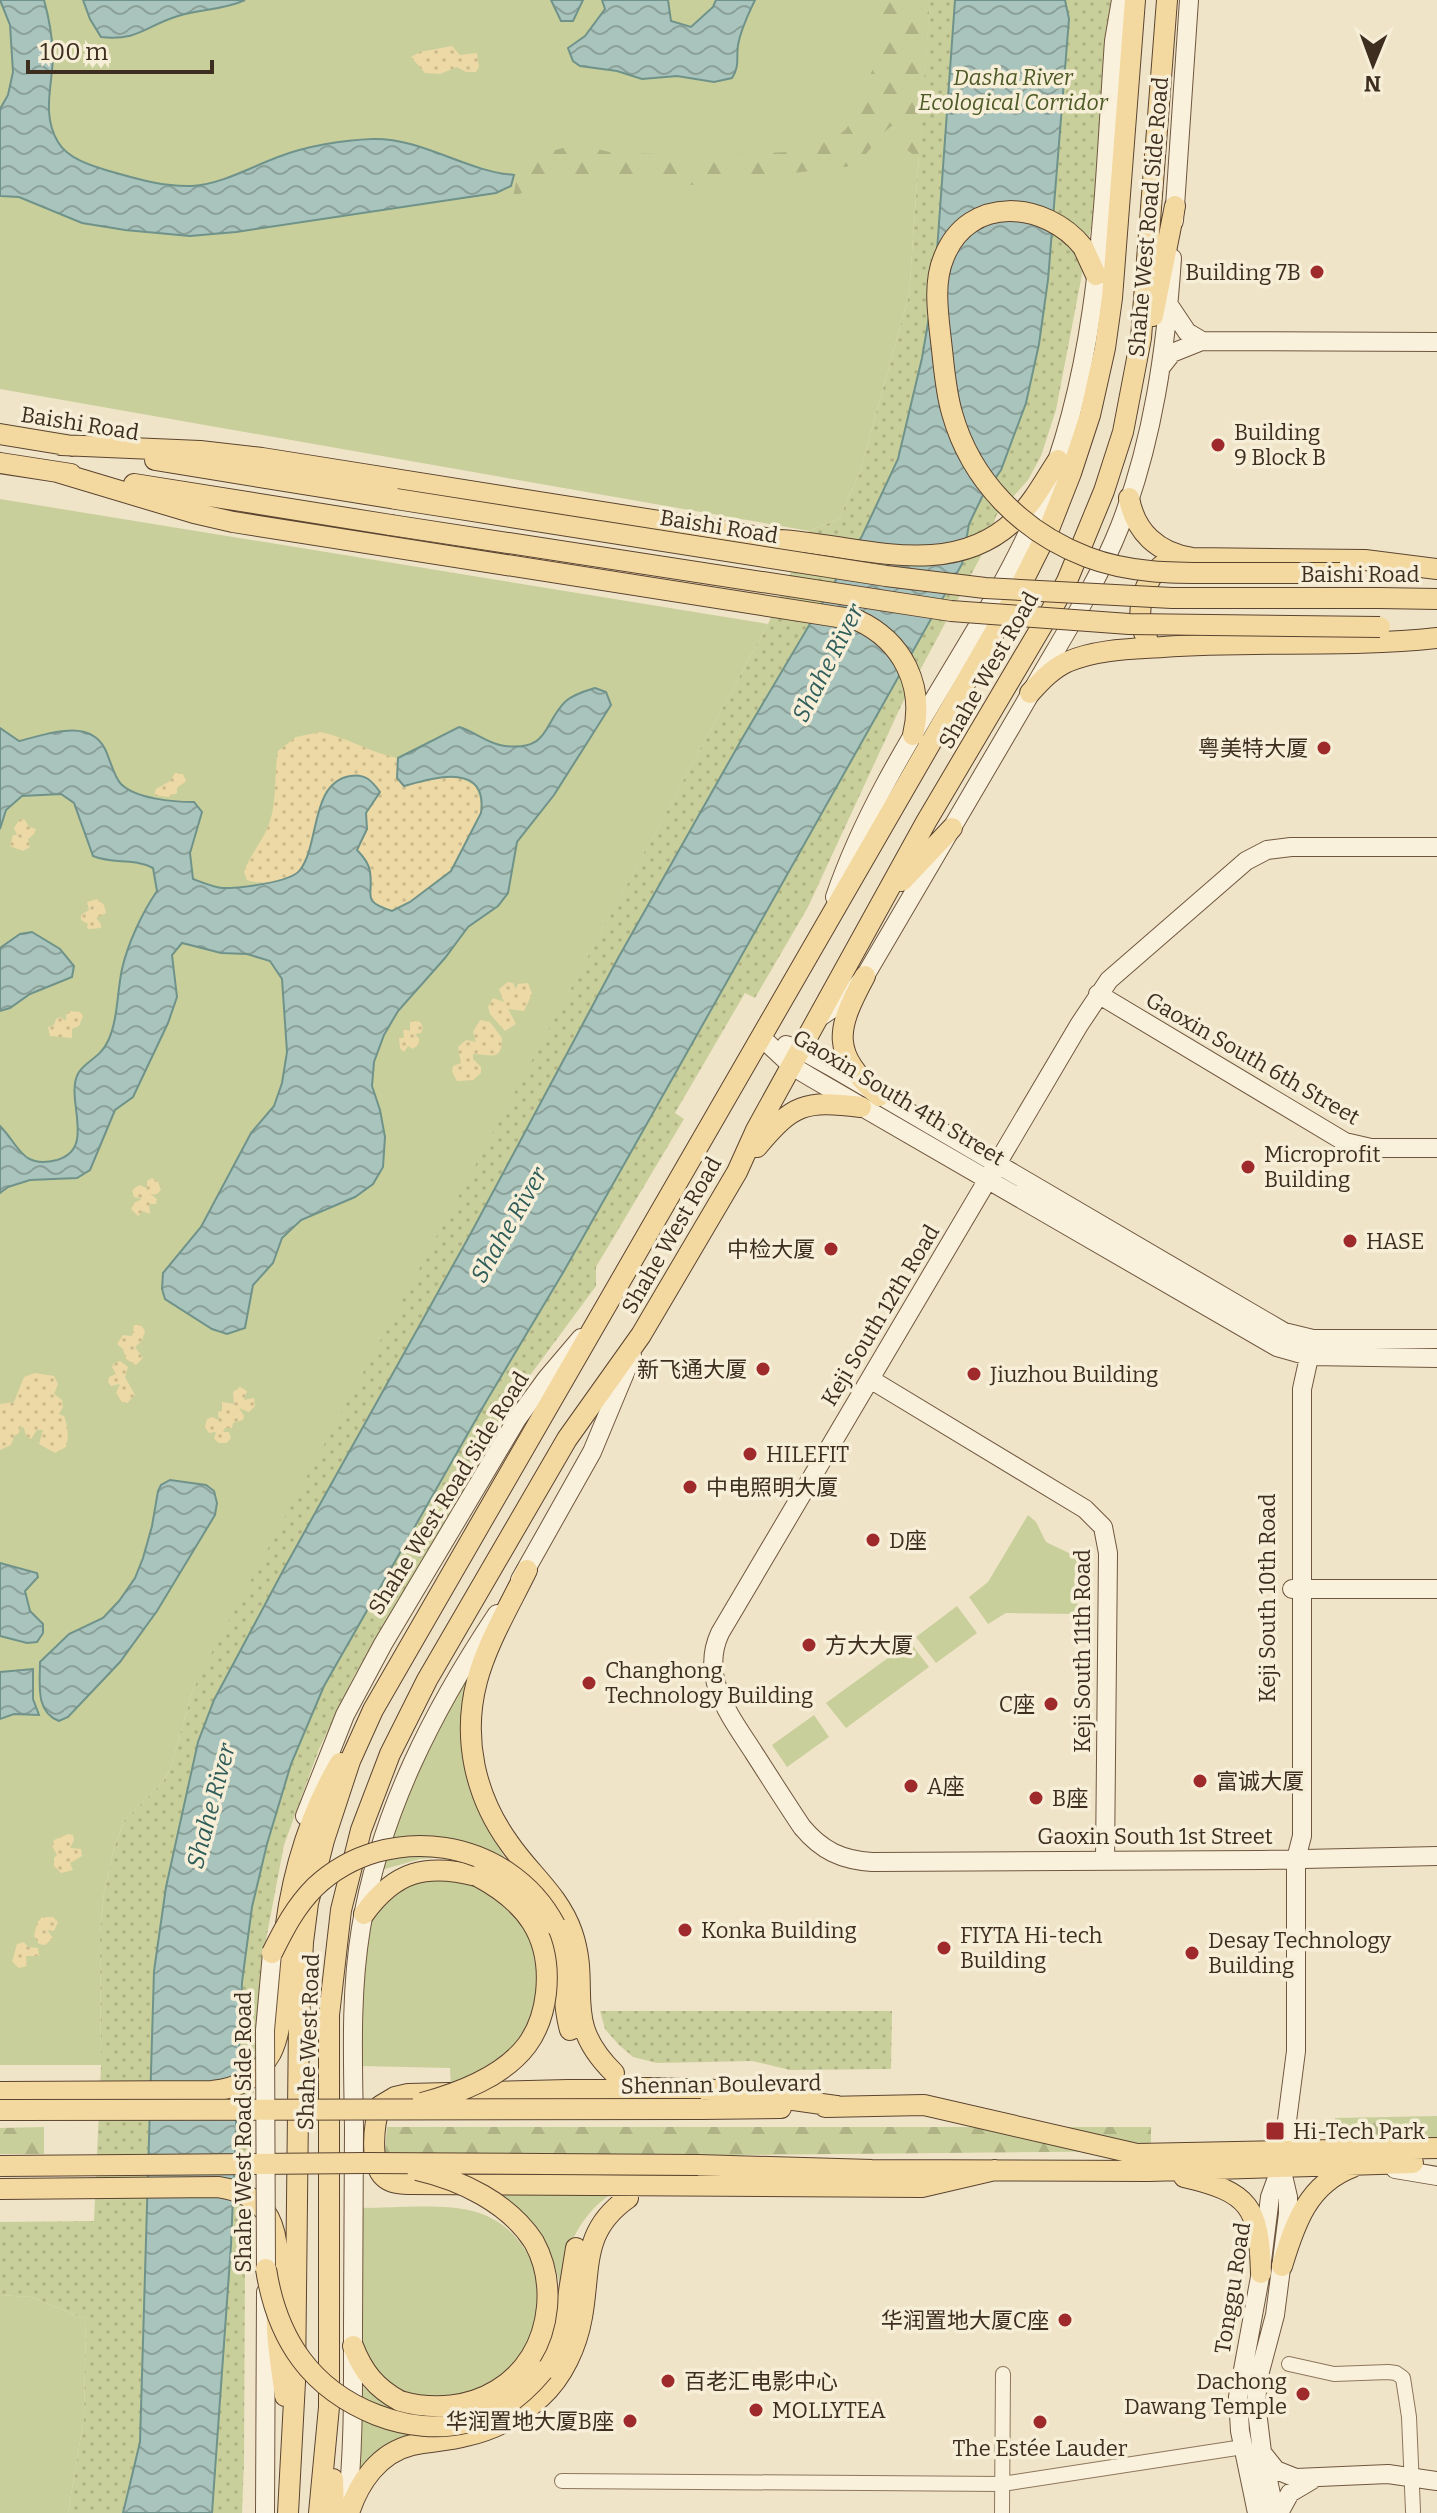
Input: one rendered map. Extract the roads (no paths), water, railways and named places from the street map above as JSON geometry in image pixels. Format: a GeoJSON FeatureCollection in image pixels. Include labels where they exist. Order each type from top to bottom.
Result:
{"type":"FeatureCollection","features":[{"type":"Feature","properties":{"kind":"main road"},"geometry":{"type":"LineString","coordinates":[[819,939],[863,825],[1018,554],[1058,460],[1082,371],[1096,275],[1114,41],[1121,0]]}},
{"type":"Feature","properties":{"kind":"main road","name":"Shahe West Road"},"geometry":{"type":"LineString","coordinates":[[288,2513],[292,2470],[303,1942],[308,1903],[324,1840],[361,1734],[1035,559],[1081,444],[1098,383],[1109,324],[1135,0]]}},
{"type":"Feature","properties":{"kind":"main road","name":"Shahe West Road"},"geometry":{"type":"LineString","coordinates":[[319,2513],[329,2407],[329,2015],[335,1943],[353,1859],[390,1754],[427,1680],[567,1439],[641,1335],[737,1172],[756,1130],[926,822],[1067,581],[1104,491],[1130,401],[1144,310],[1167,0]]}},
{"type":"Feature","properties":{"kind":"main road","name":"Shahe West Road Side Road"},"geometry":{"type":"LineString","coordinates":[[820,1017],[845,1000],[865,976],[1084,604],[1111,548],[1129,498],[1160,368],[1169,305],[1189,0]]}},
{"type":"Feature","properties":{"kind":"main road"},"geometry":{"type":"LineString","coordinates":[[1187,19],[1196,0]]}},
{"type":"Feature","properties":{"kind":"main road"},"geometry":{"type":"LineString","coordinates":[[1130,401],[1157,300],[1175,206]]}},
{"type":"Feature","properties":{"kind":"main road"},"geometry":{"type":"LineString","coordinates":[[1096,275],[1083,247],[1071,233],[1048,218],[1030,213],[1004,211],[983,217],[965,228],[943,258],[938,308],[949,399],[961,439],[991,490],[1021,520],[1046,537],[1088,558],[1121,567],[1172,573],[1437,571]]}},
{"type":"Feature","properties":{"kind":"main road"},"geometry":{"type":"LineString","coordinates":[[1169,305],[1187,332],[1202,341]]}},
{"type":"Feature","properties":{"kind":"main road"},"geometry":{"type":"LineString","coordinates":[[1160,368],[1172,353],[1202,341],[1437,342]]}},
{"type":"Feature","properties":{"kind":"main road","name":"Baishi Road"},"geometry":{"type":"LineString","coordinates":[[0,434],[886,576],[985,588],[1172,598],[1437,599]]}},
{"type":"Feature","properties":{"kind":"main road"},"geometry":{"type":"LineString","coordinates":[[61,445],[200,451],[262,458],[779,540],[910,556],[936,556],[968,549],[1004,529],[1031,502],[1058,460]]}},
{"type":"Feature","properties":{"kind":"main road"},"geometry":{"type":"LineString","coordinates":[[0,463],[964,612],[1129,624],[1437,628]]}},
{"type":"Feature","properties":{"kind":"main road"},"geometry":{"type":"LineString","coordinates":[[57,472],[233,522],[841,616],[874,628],[904,659],[914,686],[913,735]]}},
{"type":"Feature","properties":{"kind":"main road"},"geometry":{"type":"LineString","coordinates":[[1129,498],[1135,519],[1150,539],[1173,554],[1192,558]]}},
{"type":"Feature","properties":{"kind":"main road"},"geometry":{"type":"LineString","coordinates":[[788,608],[801,600],[816,576],[816,543]]}},
{"type":"Feature","properties":{"kind":"main road"},"geometry":{"type":"LineString","coordinates":[[1178,646],[1155,643],[1144,633],[1143,592],[1149,576],[1171,560],[1365,560],[1437,571]]}},
{"type":"Feature","properties":{"kind":"main road"},"geometry":{"type":"LineString","coordinates":[[1030,693],[1049,673],[1077,658],[1103,652],[1255,643],[1386,643],[1437,638]]}},
{"type":"Feature","properties":{"kind":"main road"},"geometry":{"type":"LineString","coordinates":[[880,905],[952,828]]}},
{"type":"Feature","properties":{"kind":"main road","name":"Keji South 12th Road"},"geometry":{"type":"LineString","coordinates":[[872,1862],[848,1859],[828,1851],[802,1827],[722,1703],[712,1664],[720,1633],[1109,980],[1246,861],[1267,850],[1291,847],[1437,847]]}},
{"type":"Feature","properties":{"kind":"main road"},"geometry":{"type":"LineString","coordinates":[[865,976],[846,1012],[843,1047],[855,1072],[879,1096]]}},
{"type":"Feature","properties":{"kind":"main road","name":"Gaoxin South 6th Street"},"geometry":{"type":"LineString","coordinates":[[1098,994],[1345,1142],[1371,1148],[1437,1148]]}},
{"type":"Feature","properties":{"kind":"main road","name":"Gaoxin South 4th Street"},"geometry":{"type":"LineString","coordinates":[[762,1038],[796,1058],[879,1096],[992,1173],[1277,1347],[1437,1339]]}},
{"type":"Feature","properties":{"kind":"main road","name":"Gaoxin South 4th Street"},"geometry":{"type":"LineString","coordinates":[[796,1058],[861,1107],[992,1173]]}},
{"type":"Feature","properties":{"kind":"main road"},"geometry":{"type":"LineString","coordinates":[[737,1172],[784,1116],[795,1109],[824,1104],[861,1107]]}},
{"type":"Feature","properties":{"kind":"main road","name":"Shahe West Road Side Road"},"geometry":{"type":"LineString","coordinates":[[265,2513],[265,2030],[272,1953],[298,1838],[339,1729],[370,1667],[532,1398],[603,1311]]}},
{"type":"Feature","properties":{"kind":"main road"},"geometry":{"type":"LineString","coordinates":[[614,2073],[585,2036],[572,1931],[545,1883],[516,1854],[494,1823],[481,1791],[472,1755],[471,1717],[478,1678],[527,1570],[592,1452],[641,1335]]}},
{"type":"Feature","properties":{"kind":"main road","name":"Gaoxin South 4th Street"},"geometry":{"type":"LineString","coordinates":[[1307,1347],[1437,1358]]}},
{"type":"Feature","properties":{"kind":"main road","name":"Keji South 10th Road"},"geometry":{"type":"LineString","coordinates":[[1282,2159],[1296,2051],[1296,1859],[1302,1836],[1297,1589],[1302,1389],[1307,1347]]}},
{"type":"Feature","properties":{"kind":"main road","name":"Keji South 11th Road"},"geometry":{"type":"LineString","coordinates":[[870,1379],[1085,1509],[1103,1527],[1108,1553],[1105,1861]]}},
{"type":"Feature","properties":{"kind":"main road"},"geometry":{"type":"LineString","coordinates":[[348,2513],[353,2346],[353,2018],[364,1914],[387,1826],[413,1760],[460,1670],[527,1570]]}},
{"type":"Feature","properties":{"kind":"main road"},"geometry":{"type":"LineString","coordinates":[[1297,1589],[1437,1589]]}},
{"type":"Feature","properties":{"kind":"main road"},"geometry":{"type":"LineString","coordinates":[[0,2092],[199,2091],[238,2087],[254,2076],[272,2051],[279,2028],[283,1949],[295,1871],[324,1790],[361,1734]]}},
{"type":"Feature","properties":{"kind":"main road"},"geometry":{"type":"LineString","coordinates":[[272,1953],[291,1914],[316,1886],[343,1867],[371,1853],[396,1848],[447,1846],[491,1861],[510,1872],[536,1896],[555,1925],[563,1952],[565,2002],[570,2030],[584,2053],[614,2073],[648,2088]]}},
{"type":"Feature","properties":{"kind":"main road","name":"Gaoxin South 1st Street"},"geometry":{"type":"LineString","coordinates":[[872,1862],[1437,1856]]}},
{"type":"Feature","properties":{"kind":"main road"},"geometry":{"type":"LineString","coordinates":[[364,1914],[382,1890],[409,1875],[441,1869],[477,1876],[509,1895],[520,1906],[538,1934],[547,1980],[543,2012],[528,2044],[516,2057],[481,2081],[425,2102],[370,2110]]}},
{"type":"Feature","properties":{"kind":"main road"},"geometry":{"type":"LineString","coordinates":[[836,2106],[741,2092],[648,2088],[395,2097],[380,2106],[377,2115],[376,2161],[383,2176],[399,2184],[922,2187],[995,2170]]}},
{"type":"Feature","properties":{"kind":"main road","name":"Shennan Boulevard"},"geometry":{"type":"LineString","coordinates":[[0,2110],[701,2109],[924,2105],[1137,2154],[1369,2164],[1437,2162]]}},
{"type":"Feature","properties":{"kind":"main road","name":"Shennan Boulevard"},"geometry":{"type":"LineString","coordinates":[[0,2166],[366,2163],[1149,2171],[1437,2148]]}},
{"type":"Feature","properties":{"kind":"main road","name":"Tonggu Road"},"geometry":{"type":"LineString","coordinates":[[1277,2513],[1257,2423],[1257,2390],[1275,2315],[1282,2266],[1288,2197],[1282,2159]]}},
{"type":"Feature","properties":{"kind":"main road","name":"Tonggu Road"},"geometry":{"type":"LineString","coordinates":[[1257,2513],[1243,2447],[1238,2397],[1261,2273],[1270,2197],[1282,2159]]}},
{"type":"Feature","properties":{"kind":"main road"},"geometry":{"type":"LineString","coordinates":[[353,2346],[359,2361],[376,2385],[400,2401],[415,2406],[452,2407],[472,2403],[505,2385],[527,2362],[542,2331],[548,2295],[547,2277],[534,2242],[509,2213],[475,2191],[426,2172],[398,2165],[366,2163]]}},
{"type":"Feature","properties":{"kind":"main road"},"geometry":{"type":"LineString","coordinates":[[1282,2266],[1292,2232],[1312,2196],[1343,2171],[1369,2164],[1437,2176]]}},
{"type":"Feature","properties":{"kind":"main road"},"geometry":{"type":"LineString","coordinates":[[758,2187],[872,2170]]}},
{"type":"Feature","properties":{"kind":"main road"},"geometry":{"type":"LineString","coordinates":[[1149,2171],[1205,2182],[1235,2195],[1245,2203],[1257,2227],[1261,2273]]}},
{"type":"Feature","properties":{"kind":"main road"},"geometry":{"type":"LineString","coordinates":[[266,2269],[270,2293],[285,2332],[300,2358],[319,2380],[343,2398],[375,2414],[403,2423],[455,2425],[480,2419],[506,2406],[535,2381],[559,2342],[567,2313],[577,2244],[590,2221],[609,2205],[670,2186]]}},
{"type":"Feature","properties":{"kind":"main road"},"geometry":{"type":"LineString","coordinates":[[0,2189],[229,2189],[252,2199],[269,2217],[275,2239],[277,2328],[292,2470]]}},
{"type":"Feature","properties":{"kind":"main road"},"geometry":{"type":"LineString","coordinates":[[348,2513],[364,2479],[395,2452],[408,2446],[463,2437],[494,2427],[531,2405],[549,2389],[569,2358],[579,2332],[585,2274],[592,2243],[608,2214],[628,2198]]}},
{"type":"Feature","properties":{"kind":"main road"},"geometry":{"type":"LineString","coordinates":[[329,2407],[334,2513]]}},
{"type":"Feature","properties":{"kind":"main road"},"geometry":{"type":"LineString","coordinates":[[1262,2452],[1282,2473],[1296,2478],[1388,2474],[1437,2481]]}},
{"type":"Feature","properties":{"kind":"main road"},"geometry":{"type":"LineString","coordinates":[[1277,2513],[1292,2491],[1321,2477]]}},
{"type":"Feature","properties":{"kind":"street"},"geometry":{"type":"LineString","coordinates":[[1289,2364],[1318,2372],[1388,2372],[1403,2378],[1413,2511]]}},
{"type":"Feature","properties":{"kind":"street"},"geometry":{"type":"LineString","coordinates":[[1002,2513],[1003,2374]]}},
{"type":"Feature","properties":{"kind":"street"},"geometry":{"type":"LineString","coordinates":[[562,2481],[1002,2484],[1243,2447]]}},
{"type":"Feature","properties":{"kind":"water"},"geometry":{"type":"Polygon","coordinates":[[[0,0],[44,0],[53,47],[49,110],[53,131],[62,148],[95,167],[150,182],[203,185],[300,150],[373,139],[409,144],[478,168],[514,175],[511,186],[496,193],[236,232],[190,236],[82,223],[19,197],[0,196],[0,109],[8,95],[13,72],[10,25],[0,0]]]}},
{"type":"Feature","properties":{"kind":"water"},"geometry":{"type":"Polygon","coordinates":[[[83,0],[245,0],[178,16],[133,35],[114,38],[101,37],[83,0]]]}},
{"type":"Feature","properties":{"kind":"water"},"geometry":{"type":"Polygon","coordinates":[[[551,0],[583,0],[573,21],[561,21],[551,0]]]}},
{"type":"Feature","properties":{"kind":"water"},"geometry":{"type":"Polygon","coordinates":[[[602,0],[668,0],[671,21],[691,27],[713,7],[716,0],[755,0],[741,33],[737,66],[732,78],[714,82],[677,76],[642,79],[617,71],[580,66],[573,61],[568,48],[585,36],[605,9],[602,0]]]}},
{"type":"Feature","properties":{"kind":"water","name":"Dasha River Ecological Corridor"},"geometry":{"type":"Polygon","coordinates":[[[955,0],[1065,0],[1069,19],[1048,280],[1039,344],[1026,403],[1001,470],[982,497],[969,524],[962,564],[564,1271],[324,1686],[291,1764],[252,1907],[242,1982],[231,2245],[212,2513],[123,2513],[140,2442],[154,1971],[166,1887],[198,1742],[214,1700],[285,1567],[471,1233],[617,960],[743,737],[862,536],[898,459],[931,305],[955,0]]]}},
{"type":"Feature","properties":{"kind":"water"},"geometry":{"type":"Polygon","coordinates":[[[595,688],[606,692],[611,705],[554,795],[517,842],[508,893],[498,906],[468,927],[398,1011],[384,1035],[374,1062],[372,1086],[385,1137],[383,1167],[373,1184],[355,1197],[301,1220],[282,1238],[273,1263],[253,1285],[245,1328],[227,1334],[212,1329],[165,1299],[163,1273],[201,1227],[251,1133],[274,1106],[282,1083],[287,1052],[282,979],[270,961],[182,943],[172,955],[177,997],[168,1023],[133,1097],[115,1110],[90,1170],[77,1178],[30,1180],[0,1193],[0,1126],[22,1154],[36,1161],[57,1160],[69,1154],[75,1145],[78,1133],[75,1082],[82,1068],[102,1051],[108,1041],[128,949],[157,891],[153,868],[93,856],[74,803],[61,794],[22,796],[6,810],[0,829],[0,728],[19,741],[53,732],[88,733],[98,739],[116,777],[128,789],[156,799],[194,802],[202,812],[190,853],[193,879],[222,888],[264,884],[294,875],[306,859],[328,790],[337,781],[350,776],[364,777],[380,792],[366,813],[367,829],[357,850],[369,869],[372,901],[392,911],[410,902],[451,871],[481,813],[481,797],[476,786],[467,779],[443,777],[404,786],[397,778],[398,758],[459,727],[499,745],[531,744],[544,733],[566,701],[595,688]]]}},
{"type":"Feature","properties":{"kind":"water"},"geometry":{"type":"Polygon","coordinates":[[[32,932],[60,949],[74,966],[72,977],[30,994],[0,1011],[0,948],[20,934],[32,932]]]}},
{"type":"Feature","properties":{"kind":"water"},"geometry":{"type":"Polygon","coordinates":[[[170,1480],[206,1485],[214,1491],[217,1503],[215,1515],[157,1611],[120,1662],[68,1717],[59,1721],[51,1717],[42,1704],[40,1662],[69,1634],[103,1618],[119,1601],[135,1578],[143,1558],[158,1491],[170,1480]]]}},
{"type":"Feature","properties":{"kind":"water"},"geometry":{"type":"Polygon","coordinates":[[[0,1563],[37,1573],[38,1577],[25,1591],[30,1611],[43,1624],[43,1633],[37,1642],[27,1643],[0,1636],[0,1563]]]}},
{"type":"Feature","properties":{"kind":"water"},"geometry":{"type":"Polygon","coordinates":[[[33,1669],[33,1699],[39,1715],[14,1714],[0,1719],[0,1672],[33,1669]]]}},
{"type":"Feature","properties":{"kind":"place","name":"Building 7B"},"geometry":{"type":"Point","coordinates":[1317,272]}},
{"type":"Feature","properties":{"kind":"place","name":"Building 9 Block B"},"geometry":{"type":"Point","coordinates":[1218,445]}},
{"type":"Feature","properties":{"kind":"place","name":"粤美特大厦"},"geometry":{"type":"Point","coordinates":[1324,748]}},
{"type":"Feature","properties":{"kind":"place","name":"Microprofit Building"},"geometry":{"type":"Point","coordinates":[1248,1167]}},
{"type":"Feature","properties":{"kind":"place","name":"HASE"},"geometry":{"type":"Point","coordinates":[1350,1241]}},
{"type":"Feature","properties":{"kind":"place","name":"中检大厦"},"geometry":{"type":"Point","coordinates":[831,1249]}},
{"type":"Feature","properties":{"kind":"place","name":"新飞通大厦"},"geometry":{"type":"Point","coordinates":[763,1369]}},
{"type":"Feature","properties":{"kind":"place","name":"Jiuzhou Building"},"geometry":{"type":"Point","coordinates":[974,1374]}},
{"type":"Feature","properties":{"kind":"place","name":"HILEFIT"},"geometry":{"type":"Point","coordinates":[750,1454]}},
{"type":"Feature","properties":{"kind":"place","name":"中电照明大厦"},"geometry":{"type":"Point","coordinates":[690,1487]}},
{"type":"Feature","properties":{"kind":"place","name":"D座"},"geometry":{"type":"Point","coordinates":[873,1540]}},
{"type":"Feature","properties":{"kind":"place","name":"方大大厦"},"geometry":{"type":"Point","coordinates":[809,1645]}},
{"type":"Feature","properties":{"kind":"place","name":"Changhong Technology Building"},"geometry":{"type":"Point","coordinates":[589,1683]}},
{"type":"Feature","properties":{"kind":"place","name":"C座"},"geometry":{"type":"Point","coordinates":[1051,1704]}},
{"type":"Feature","properties":{"kind":"place","name":"富诚大厦"},"geometry":{"type":"Point","coordinates":[1200,1781]}},
{"type":"Feature","properties":{"kind":"place","name":"A座"},"geometry":{"type":"Point","coordinates":[911,1786]}},
{"type":"Feature","properties":{"kind":"place","name":"B座"},"geometry":{"type":"Point","coordinates":[1036,1798]}},
{"type":"Feature","properties":{"kind":"place","name":"Konka Building"},"geometry":{"type":"Point","coordinates":[685,1930]}},
{"type":"Feature","properties":{"kind":"place","name":"FIYTA Hi-tech Building"},"geometry":{"type":"Point","coordinates":[944,1948]}},
{"type":"Feature","properties":{"kind":"place","name":"Desay Technology Building"},"geometry":{"type":"Point","coordinates":[1192,1953]}},
{"type":"Feature","properties":{"kind":"place","name":"Hi-Tech Park"},"geometry":{"type":"Point","coordinates":[1275,2131]}},
{"type":"Feature","properties":{"kind":"place","name":"华润置地大厦C座"},"geometry":{"type":"Point","coordinates":[1065,2320]}},
{"type":"Feature","properties":{"kind":"place","name":"百老汇电影中心"},"geometry":{"type":"Point","coordinates":[668,2381]}},
{"type":"Feature","properties":{"kind":"place","name":"Dachong Dawang Temple"},"geometry":{"type":"Point","coordinates":[1303,2394]}},
{"type":"Feature","properties":{"kind":"place","name":"MOLLYTEA"},"geometry":{"type":"Point","coordinates":[756,2410]}},
{"type":"Feature","properties":{"kind":"place","name":"华润置地大厦B座"},"geometry":{"type":"Point","coordinates":[630,2421]}},
{"type":"Feature","properties":{"kind":"place","name":"The Estée Lauder"},"geometry":{"type":"Point","coordinates":[1040,2422]}},
{"type":"Feature","properties":{"kind":"water label","name":"Shahe River"},"geometry":{"type":"Point","coordinates":[828,663]}},
{"type":"Feature","properties":{"kind":"water label","name":"Shahe River"},"geometry":{"type":"Point","coordinates":[509,1225]}},
{"type":"Feature","properties":{"kind":"water label","name":"Shahe River"},"geometry":{"type":"Point","coordinates":[211,1806]}}]}
